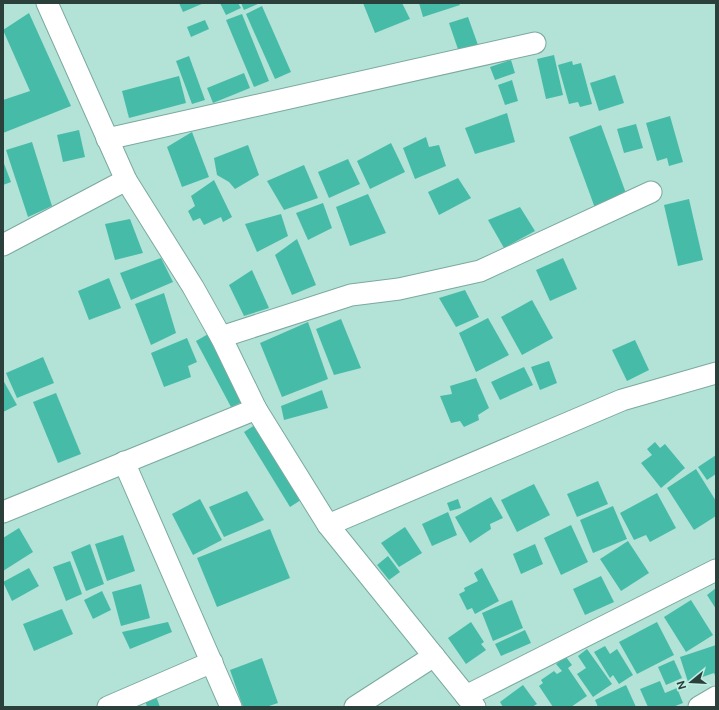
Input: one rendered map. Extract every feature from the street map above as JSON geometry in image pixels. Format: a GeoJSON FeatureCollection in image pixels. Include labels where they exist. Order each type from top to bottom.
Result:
{"type":"FeatureCollection","features":[{"type":"Feature","properties":{"kind":"street"},"geometry":{"type":"LineString","coordinates":[[47,3],[126,180],[193,287],[221,338],[256,409],[328,525],[470,702],[716,570]]}},
{"type":"Feature","properties":{"kind":"street"},"geometry":{"type":"LineString","coordinates":[[107,139],[536,43]]}},
{"type":"Feature","properties":{"kind":"street"},"geometry":{"type":"LineString","coordinates":[[3,245],[126,180]]}},
{"type":"Feature","properties":{"kind":"street"},"geometry":{"type":"LineString","coordinates":[[221,338],[351,295],[399,289],[480,271],[650,192]]}},
{"type":"Feature","properties":{"kind":"street"},"geometry":{"type":"LineString","coordinates":[[328,525],[622,400],[716,373]]}},
{"type":"Feature","properties":{"kind":"street"},"geometry":{"type":"LineString","coordinates":[[3,512],[256,409]]}},
{"type":"Feature","properties":{"kind":"street"},"geometry":{"type":"LineString","coordinates":[[124,462],[231,707]]}},
{"type":"Feature","properties":{"kind":"street"},"geometry":{"type":"LineString","coordinates":[[355,707],[434,656]]}},
{"type":"Feature","properties":{"kind":"street"},"geometry":{"type":"LineString","coordinates":[[108,707],[212,662]]}},
{"type":"Feature","properties":{"kind":"street"},"geometry":{"type":"LineString","coordinates":[[699,707],[716,697]]}},
{"type":"Feature","properties":{"kind":"building"},"geometry":{"type":"Polygon","coordinates":[[[179,3],[204,3],[183,12],[179,3]]]}},
{"type":"Feature","properties":{"kind":"building"},"geometry":{"type":"Polygon","coordinates":[[[220,3],[238,3],[241,8],[226,15],[220,3]]]}},
{"type":"Feature","properties":{"kind":"building"},"geometry":{"type":"Polygon","coordinates":[[[241,3],[260,3],[244,10],[241,3]]]}},
{"type":"Feature","properties":{"kind":"building"},"geometry":{"type":"Polygon","coordinates":[[[363,3],[402,3],[410,19],[375,33],[363,3]]]}},
{"type":"Feature","properties":{"kind":"building"},"geometry":{"type":"Polygon","coordinates":[[[419,3],[459,3],[460,5],[423,17],[419,3]]]}},
{"type":"Feature","properties":{"kind":"building"},"geometry":{"type":"Polygon","coordinates":[[[262,6],[291,72],[275,79],[246,14],[262,6]]]}},
{"type":"Feature","properties":{"kind":"building"},"geometry":{"type":"Polygon","coordinates":[[[29,13],[71,106],[3,133],[3,100],[30,91],[3,30],[29,13]]]}},
{"type":"Feature","properties":{"kind":"building"},"geometry":{"type":"Polygon","coordinates":[[[242,14],[269,81],[254,87],[226,20],[242,14]]]}},
{"type":"Feature","properties":{"kind":"building"},"geometry":{"type":"Polygon","coordinates":[[[468,17],[478,45],[459,52],[449,23],[468,17]]]}},
{"type":"Feature","properties":{"kind":"building"},"geometry":{"type":"Polygon","coordinates":[[[205,20],[209,29],[191,37],[187,27],[205,20]]]}},
{"type":"Feature","properties":{"kind":"building"},"geometry":{"type":"Polygon","coordinates":[[[554,55],[563,95],[546,99],[537,59],[554,55]]]}},
{"type":"Feature","properties":{"kind":"building"},"geometry":{"type":"Polygon","coordinates":[[[189,56],[205,100],[192,104],[176,61],[189,56]]]}},
{"type":"Feature","properties":{"kind":"building"},"geometry":{"type":"Polygon","coordinates":[[[511,60],[515,73],[495,80],[490,67],[511,60]]]}},
{"type":"Feature","properties":{"kind":"building"},"geometry":{"type":"Polygon","coordinates":[[[572,61],[573,65],[581,63],[592,104],[580,107],[578,102],[569,104],[558,65],[572,61]]]}},
{"type":"Feature","properties":{"kind":"building"},"geometry":{"type":"Polygon","coordinates":[[[244,73],[250,88],[213,103],[207,88],[244,73]]]}},
{"type":"Feature","properties":{"kind":"building"},"geometry":{"type":"Polygon","coordinates":[[[615,75],[624,103],[599,111],[590,83],[615,75]]]}},
{"type":"Feature","properties":{"kind":"building"},"geometry":{"type":"Polygon","coordinates":[[[179,76],[186,103],[129,118],[122,91],[179,76]]]}},
{"type":"Feature","properties":{"kind":"building"},"geometry":{"type":"Polygon","coordinates":[[[512,80],[518,101],[505,105],[498,85],[512,80]]]}},
{"type":"Feature","properties":{"kind":"building"},"geometry":{"type":"Polygon","coordinates":[[[507,113],[515,142],[475,154],[465,128],[507,113]]]}},
{"type":"Feature","properties":{"kind":"building"},"geometry":{"type":"Polygon","coordinates":[[[670,116],[683,162],[669,166],[667,158],[657,161],[646,123],[670,116]]]}},
{"type":"Feature","properties":{"kind":"building"},"geometry":{"type":"Polygon","coordinates":[[[636,124],[643,148],[624,153],[617,129],[636,124]]]}},
{"type":"Feature","properties":{"kind":"building"},"geometry":{"type":"Polygon","coordinates":[[[601,125],[627,196],[595,208],[569,137],[601,125]]]}},
{"type":"Feature","properties":{"kind":"building"},"geometry":{"type":"Polygon","coordinates":[[[79,130],[85,157],[63,162],[57,135],[79,130]]]}},
{"type":"Feature","properties":{"kind":"building"},"geometry":{"type":"Polygon","coordinates":[[[192,132],[209,177],[182,187],[167,147],[192,132]]]}},
{"type":"Feature","properties":{"kind":"building"},"geometry":{"type":"Polygon","coordinates":[[[426,137],[429,147],[439,145],[446,166],[415,179],[403,148],[426,137]]]}},
{"type":"Feature","properties":{"kind":"building"},"geometry":{"type":"Polygon","coordinates":[[[32,142],[52,206],[28,217],[6,150],[32,142]]]}},
{"type":"Feature","properties":{"kind":"building"},"geometry":{"type":"Polygon","coordinates":[[[391,143],[405,172],[370,189],[357,161],[391,143]]]}},
{"type":"Feature","properties":{"kind":"building"},"geometry":{"type":"Polygon","coordinates":[[[248,145],[259,175],[235,189],[229,182],[217,175],[214,158],[248,145]]]}},
{"type":"Feature","properties":{"kind":"building"},"geometry":{"type":"Polygon","coordinates":[[[348,159],[360,184],[329,198],[318,172],[348,159]]]}},
{"type":"Feature","properties":{"kind":"building"},"geometry":{"type":"Polygon","coordinates":[[[3,161],[11,182],[3,185],[3,161]]]}},
{"type":"Feature","properties":{"kind":"building"},"geometry":{"type":"Polygon","coordinates":[[[304,165],[318,198],[284,210],[267,181],[304,165]]]}},
{"type":"Feature","properties":{"kind":"building"},"geometry":{"type":"Polygon","coordinates":[[[458,178],[471,198],[439,215],[428,192],[458,178]]]}},
{"type":"Feature","properties":{"kind":"building"},"geometry":{"type":"Polygon","coordinates":[[[214,180],[232,217],[223,222],[221,217],[204,225],[200,218],[193,221],[188,211],[195,206],[191,196],[214,180]]]}},
{"type":"Feature","properties":{"kind":"building"},"geometry":{"type":"Polygon","coordinates":[[[368,194],[386,233],[350,246],[336,207],[368,194]]]}},
{"type":"Feature","properties":{"kind":"building"},"geometry":{"type":"Polygon","coordinates":[[[689,199],[703,260],[678,266],[664,205],[689,199]]]}},
{"type":"Feature","properties":{"kind":"building"},"geometry":{"type":"Polygon","coordinates":[[[323,203],[332,228],[308,240],[296,213],[323,203]]]}},
{"type":"Feature","properties":{"kind":"building"},"geometry":{"type":"Polygon","coordinates":[[[520,207],[535,231],[504,248],[488,220],[520,207]]]}},
{"type":"Feature","properties":{"kind":"building"},"geometry":{"type":"Polygon","coordinates":[[[281,214],[288,236],[257,252],[245,224],[281,214]]]}},
{"type":"Feature","properties":{"kind":"building"},"geometry":{"type":"Polygon","coordinates":[[[130,219],[143,253],[115,260],[105,224],[130,219]]]}},
{"type":"Feature","properties":{"kind":"building"},"geometry":{"type":"Polygon","coordinates":[[[297,239],[316,285],[292,295],[275,255],[297,239]]]}},
{"type":"Feature","properties":{"kind":"building"},"geometry":{"type":"Polygon","coordinates":[[[161,258],[173,282],[131,300],[120,273],[161,258]]]}},
{"type":"Feature","properties":{"kind":"building"},"geometry":{"type":"Polygon","coordinates":[[[563,258],[577,289],[550,301],[536,270],[563,258]]]}},
{"type":"Feature","properties":{"kind":"building"},"geometry":{"type":"Polygon","coordinates":[[[252,270],[269,308],[244,316],[229,285],[252,270]]]}},
{"type":"Feature","properties":{"kind":"building"},"geometry":{"type":"Polygon","coordinates":[[[109,278],[121,308],[89,320],[78,291],[109,278]]]}},
{"type":"Feature","properties":{"kind":"building"},"geometry":{"type":"Polygon","coordinates":[[[465,290],[479,317],[456,327],[439,298],[465,290]]]}},
{"type":"Feature","properties":{"kind":"building"},"geometry":{"type":"Polygon","coordinates":[[[164,293],[176,333],[151,345],[135,304],[164,293]]]}},
{"type":"Feature","properties":{"kind":"building"},"geometry":{"type":"Polygon","coordinates":[[[532,300],[553,338],[522,355],[501,317],[532,300]]]}},
{"type":"Feature","properties":{"kind":"building"},"geometry":{"type":"Polygon","coordinates":[[[488,318],[509,355],[476,372],[459,333],[488,318]]]}},
{"type":"Feature","properties":{"kind":"building"},"geometry":{"type":"Polygon","coordinates":[[[341,319],[361,368],[334,375],[316,329],[341,319]]]}},
{"type":"Feature","properties":{"kind":"building"},"geometry":{"type":"Polygon","coordinates":[[[308,322],[328,379],[282,397],[260,343],[308,322]]]}},
{"type":"Feature","properties":{"kind":"building"},"geometry":{"type":"Polygon","coordinates":[[[210,333],[246,400],[231,407],[196,341],[210,333]]]}},
{"type":"Feature","properties":{"kind":"building"},"geometry":{"type":"Polygon","coordinates":[[[187,338],[197,362],[188,366],[191,377],[164,387],[151,353],[187,338]]]}},
{"type":"Feature","properties":{"kind":"building"},"geometry":{"type":"Polygon","coordinates":[[[635,340],[649,370],[627,381],[612,350],[635,340]]]}},
{"type":"Feature","properties":{"kind":"building"},"geometry":{"type":"Polygon","coordinates":[[[43,357],[54,383],[17,398],[6,373],[43,357]]]}},
{"type":"Feature","properties":{"kind":"building"},"geometry":{"type":"Polygon","coordinates":[[[549,361],[557,383],[540,390],[531,367],[549,361]]]}},
{"type":"Feature","properties":{"kind":"building"},"geometry":{"type":"Polygon","coordinates":[[[524,367],[533,385],[500,400],[491,382],[524,367]]]}},
{"type":"Feature","properties":{"kind":"building"},"geometry":{"type":"Polygon","coordinates":[[[476,378],[489,408],[478,415],[479,420],[464,427],[460,421],[451,423],[440,396],[452,394],[450,386],[476,378]]]}},
{"type":"Feature","properties":{"kind":"building"},"geometry":{"type":"Polygon","coordinates":[[[3,380],[17,405],[3,412],[3,380]]]}},
{"type":"Feature","properties":{"kind":"building"},"geometry":{"type":"Polygon","coordinates":[[[322,390],[328,408],[284,420],[281,406],[322,390]]]}},
{"type":"Feature","properties":{"kind":"building"},"geometry":{"type":"Polygon","coordinates":[[[56,393],[81,454],[58,463],[33,402],[56,393]]]}},
{"type":"Feature","properties":{"kind":"building"},"geometry":{"type":"Polygon","coordinates":[[[258,423],[304,498],[290,507],[244,432],[258,423]]]}},
{"type":"Feature","properties":{"kind":"building"},"geometry":{"type":"Polygon","coordinates":[[[655,442],[660,448],[665,444],[685,468],[661,488],[641,463],[652,455],[647,449],[655,442]]]}},
{"type":"Feature","properties":{"kind":"building"},"geometry":{"type":"Polygon","coordinates":[[[716,455],[716,474],[707,480],[698,467],[716,455]]]}},
{"type":"Feature","properties":{"kind":"building"},"geometry":{"type":"Polygon","coordinates":[[[696,469],[716,501],[716,516],[694,530],[667,488],[696,469]]]}},
{"type":"Feature","properties":{"kind":"building"},"geometry":{"type":"Polygon","coordinates":[[[598,481],[608,504],[577,517],[567,494],[598,481]]]}},
{"type":"Feature","properties":{"kind":"building"},"geometry":{"type":"Polygon","coordinates":[[[534,484],[550,515],[517,532],[501,500],[534,484]]]}},
{"type":"Feature","properties":{"kind":"building"},"geometry":{"type":"Polygon","coordinates":[[[247,491],[264,520],[224,537],[209,507],[247,491]]]}},
{"type":"Feature","properties":{"kind":"building"},"geometry":{"type":"Polygon","coordinates":[[[657,493],[676,528],[650,542],[646,535],[634,540],[620,513],[657,493]]]}},
{"type":"Feature","properties":{"kind":"building"},"geometry":{"type":"Polygon","coordinates":[[[491,497],[503,518],[490,524],[491,529],[470,543],[455,517],[491,497]]]}},
{"type":"Feature","properties":{"kind":"building"},"geometry":{"type":"Polygon","coordinates":[[[200,499],[222,540],[193,555],[172,514],[200,499]]]}},
{"type":"Feature","properties":{"kind":"building"},"geometry":{"type":"Polygon","coordinates":[[[458,499],[461,508],[450,511],[447,503],[458,499]]]}},
{"type":"Feature","properties":{"kind":"building"},"geometry":{"type":"Polygon","coordinates":[[[613,506],[627,539],[593,553],[580,520],[613,506]]]}},
{"type":"Feature","properties":{"kind":"building"},"geometry":{"type":"Polygon","coordinates":[[[448,512],[457,535],[432,546],[422,524],[448,512]]]}},
{"type":"Feature","properties":{"kind":"building"},"geometry":{"type":"Polygon","coordinates":[[[571,525],[588,562],[561,575],[544,538],[571,525]]]}},
{"type":"Feature","properties":{"kind":"building"},"geometry":{"type":"Polygon","coordinates":[[[405,527],[422,553],[399,567],[381,543],[405,527]]]}},
{"type":"Feature","properties":{"kind":"building"},"geometry":{"type":"Polygon","coordinates":[[[19,528],[33,552],[3,571],[3,538],[19,528]]]}},
{"type":"Feature","properties":{"kind":"building"},"geometry":{"type":"Polygon","coordinates":[[[270,529],[290,578],[217,607],[197,558],[270,529]]]}},
{"type":"Feature","properties":{"kind":"building"},"geometry":{"type":"Polygon","coordinates":[[[123,535],[135,571],[107,581],[95,544],[123,535]]]}},
{"type":"Feature","properties":{"kind":"building"},"geometry":{"type":"Polygon","coordinates":[[[628,541],[649,573],[621,591],[600,559],[628,541]]]}},
{"type":"Feature","properties":{"kind":"building"},"geometry":{"type":"Polygon","coordinates":[[[90,544],[104,584],[86,591],[71,552],[90,544]]]}},
{"type":"Feature","properties":{"kind":"building"},"geometry":{"type":"Polygon","coordinates":[[[535,544],[543,564],[521,574],[513,554],[535,544]]]}},
{"type":"Feature","properties":{"kind":"building"},"geometry":{"type":"Polygon","coordinates":[[[388,556],[400,572],[389,580],[377,565],[388,556]]]}},
{"type":"Feature","properties":{"kind":"building"},"geometry":{"type":"Polygon","coordinates":[[[70,561],[82,594],[66,601],[53,567],[70,561]]]}},
{"type":"Feature","properties":{"kind":"building"},"geometry":{"type":"Polygon","coordinates":[[[29,568],[39,586],[12,601],[3,582],[29,568]]]}},
{"type":"Feature","properties":{"kind":"building"},"geometry":{"type":"Polygon","coordinates":[[[482,568],[499,601],[475,614],[472,608],[467,610],[459,594],[465,591],[464,588],[478,581],[474,573],[482,568]]]}},
{"type":"Feature","properties":{"kind":"building"},"geometry":{"type":"Polygon","coordinates":[[[601,576],[614,602],[585,615],[573,589],[601,576]]]}},
{"type":"Feature","properties":{"kind":"building"},"geometry":{"type":"Polygon","coordinates":[[[141,584],[150,618],[121,626],[112,592],[141,584]]]}},
{"type":"Feature","properties":{"kind":"building"},"geometry":{"type":"Polygon","coordinates":[[[716,588],[716,609],[707,595],[716,588]]]}},
{"type":"Feature","properties":{"kind":"building"},"geometry":{"type":"Polygon","coordinates":[[[102,591],[111,610],[93,619],[84,600],[102,591]]]}},
{"type":"Feature","properties":{"kind":"building"},"geometry":{"type":"Polygon","coordinates":[[[512,600],[523,628],[493,641],[482,613],[512,600]]]}},
{"type":"Feature","properties":{"kind":"building"},"geometry":{"type":"Polygon","coordinates":[[[691,600],[713,635],[686,652],[664,617],[691,600]]]}},
{"type":"Feature","properties":{"kind":"building"},"geometry":{"type":"Polygon","coordinates":[[[62,609],[73,634],[34,651],[23,624],[62,609]]]}},
{"type":"Feature","properties":{"kind":"building"},"geometry":{"type":"Polygon","coordinates":[[[168,622],[172,632],[130,649],[122,632],[168,622]]]}},
{"type":"Feature","properties":{"kind":"building"},"geometry":{"type":"Polygon","coordinates":[[[471,622],[484,642],[481,644],[486,650],[466,664],[448,638],[471,622]]]}},
{"type":"Feature","properties":{"kind":"building"},"geometry":{"type":"Polygon","coordinates":[[[657,622],[674,655],[637,674],[619,642],[657,622]]]}},
{"type":"Feature","properties":{"kind":"building"},"geometry":{"type":"Polygon","coordinates":[[[525,630],[531,643],[501,656],[495,644],[525,630]]]}},
{"type":"Feature","properties":{"kind":"building"},"geometry":{"type":"Polygon","coordinates":[[[716,645],[716,678],[714,673],[688,682],[680,657],[716,645]]]}},
{"type":"Feature","properties":{"kind":"building"},"geometry":{"type":"Polygon","coordinates":[[[605,646],[610,654],[617,649],[633,675],[619,684],[613,675],[610,678],[594,652],[605,646]]]}},
{"type":"Feature","properties":{"kind":"building"},"geometry":{"type":"Polygon","coordinates":[[[587,649],[612,684],[593,697],[577,674],[586,668],[578,656],[587,649]]]}},
{"type":"Feature","properties":{"kind":"building"},"geometry":{"type":"Polygon","coordinates":[[[566,657],[572,665],[568,668],[587,696],[571,707],[553,707],[539,686],[543,683],[541,680],[554,671],[557,674],[562,671],[556,664],[566,657]]]}},
{"type":"Feature","properties":{"kind":"building"},"geometry":{"type":"Polygon","coordinates":[[[262,658],[278,703],[266,707],[243,707],[230,670],[262,658]]]}},
{"type":"Feature","properties":{"kind":"building"},"geometry":{"type":"Polygon","coordinates":[[[674,660],[682,678],[666,685],[658,667],[674,660]]]}},
{"type":"Feature","properties":{"kind":"building"},"geometry":{"type":"Polygon","coordinates":[[[660,681],[665,693],[677,688],[683,703],[673,707],[648,707],[640,689],[660,681]]]}},
{"type":"Feature","properties":{"kind":"building"},"geometry":{"type":"Polygon","coordinates":[[[523,685],[537,704],[532,707],[503,707],[500,702],[523,685]]]}},
{"type":"Feature","properties":{"kind":"building"},"geometry":{"type":"Polygon","coordinates":[[[626,685],[636,707],[598,707],[595,700],[626,685]]]}},
{"type":"Feature","properties":{"kind":"building"},"geometry":{"type":"Polygon","coordinates":[[[156,696],[160,707],[147,707],[145,700],[156,696]]]}}]}
